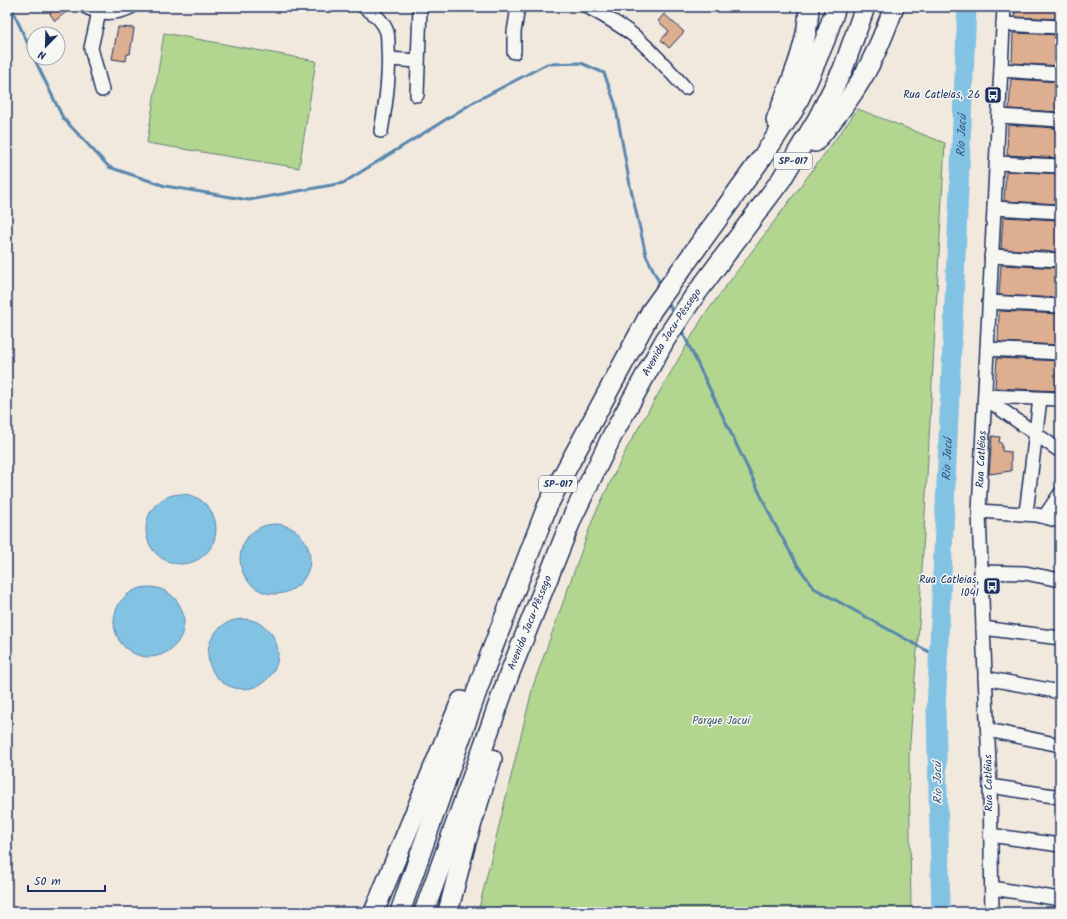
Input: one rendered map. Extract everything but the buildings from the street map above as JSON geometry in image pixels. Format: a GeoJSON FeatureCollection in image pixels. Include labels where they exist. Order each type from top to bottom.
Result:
{"type":"FeatureCollection","features":[{"type":"Feature","properties":{"kind":"highway"},"geometry":{"type":"LineString","coordinates":[[763,156],[802,51],[808,28],[809,7]]}},
{"type":"Feature","properties":{"kind":"highway","name":"SP-017"},"geometry":{"type":"LineString","coordinates":[[485,668],[547,507],[592,419],[652,310],[763,156],[792,111],[808,80],[836,7]]}},
{"type":"Feature","properties":{"kind":"highway","name":"Avenida Jacu-Pêssego"},"geometry":{"type":"LineString","coordinates":[[424,912],[509,675],[573,516],[613,434],[665,340],[693,298],[781,180],[817,120],[843,69],[865,7]]}},
{"type":"Feature","properties":{"kind":"highway"},"geometry":{"type":"LineString","coordinates":[[781,180],[840,112],[862,80],[883,37],[894,7]]}},
{"type":"Feature","properties":{"kind":"highway"},"geometry":{"type":"LineString","coordinates":[[374,912],[454,716],[470,683],[485,668]]}},
{"type":"Feature","properties":{"kind":"highway"},"geometry":{"type":"LineString","coordinates":[[400,912],[485,668]]}},
{"type":"Feature","properties":{"kind":"highway"},"geometry":{"type":"LineString","coordinates":[[448,912],[466,842],[510,704],[509,675]]}},
{"type":"Feature","properties":{"kind":"street"},"geometry":{"type":"LineString","coordinates":[[86,7],[106,14],[120,12],[131,7]]}},
{"type":"Feature","properties":{"kind":"street"},"geometry":{"type":"LineString","coordinates":[[364,7],[374,13],[382,21],[387,32],[389,59],[386,106],[381,131]]}},
{"type":"Feature","properties":{"kind":"street"},"geometry":{"type":"LineString","coordinates":[[417,95],[420,7]]}},
{"type":"Feature","properties":{"kind":"street"},"geometry":{"type":"LineString","coordinates":[[514,52],[514,32],[518,7]]}},
{"type":"Feature","properties":{"kind":"street"},"geometry":{"type":"LineString","coordinates":[[588,7],[634,35],[654,54],[685,88]]}},
{"type":"Feature","properties":{"kind":"street","name":"Rua Catléias"},"geometry":{"type":"LineString","coordinates":[[992,912],[990,786],[979,510],[1004,7]]}},
{"type":"Feature","properties":{"kind":"street"},"geometry":{"type":"LineString","coordinates":[[99,12],[91,48],[102,90]]}},
{"type":"Feature","properties":{"kind":"street"},"geometry":{"type":"LineString","coordinates":[[1003,24],[1060,27]]}},
{"type":"Feature","properties":{"kind":"street"},"geometry":{"type":"LineString","coordinates":[[389,59],[418,61]]}},
{"type":"Feature","properties":{"kind":"street"},"geometry":{"type":"LineString","coordinates":[[1001,70],[1060,74]]}},
{"type":"Feature","properties":{"kind":"street"},"geometry":{"type":"LineString","coordinates":[[999,116],[1060,120]]}},
{"type":"Feature","properties":{"kind":"street"},"geometry":{"type":"LineString","coordinates":[[997,163],[1060,166]]}},
{"type":"Feature","properties":{"kind":"street"},"geometry":{"type":"LineString","coordinates":[[994,208],[1060,212]]}},
{"type":"Feature","properties":{"kind":"street"},"geometry":{"type":"LineString","coordinates":[[991,256],[1060,260]]}},
{"type":"Feature","properties":{"kind":"street"},"geometry":{"type":"LineString","coordinates":[[989,302],[1060,306]]}},
{"type":"Feature","properties":{"kind":"street"},"geometry":{"type":"LineString","coordinates":[[987,349],[1060,353]]}},
{"type":"Feature","properties":{"kind":"street"},"geometry":{"type":"LineString","coordinates":[[985,397],[1060,399]]}},
{"type":"Feature","properties":{"kind":"street"},"geometry":{"type":"LineString","coordinates":[[985,397],[1060,451]]}},
{"type":"Feature","properties":{"kind":"street"},"geometry":{"type":"LineString","coordinates":[[1026,513],[1040,399]]}},
{"type":"Feature","properties":{"kind":"street"},"geometry":{"type":"LineString","coordinates":[[1045,516],[1060,494]]}},
{"type":"Feature","properties":{"kind":"street"},"geometry":{"type":"LineString","coordinates":[[979,510],[1026,513],[1045,516],[1060,521]]}},
{"type":"Feature","properties":{"kind":"street"},"geometry":{"type":"LineString","coordinates":[[981,572],[1025,573],[1060,580]]}},
{"type":"Feature","properties":{"kind":"street"},"geometry":{"type":"LineString","coordinates":[[983,628],[1060,638]]}},
{"type":"Feature","properties":{"kind":"street"},"geometry":{"type":"LineString","coordinates":[[985,678],[1060,692]]}},
{"type":"Feature","properties":{"kind":"street"},"geometry":{"type":"LineString","coordinates":[[988,730],[1060,745]]}},
{"type":"Feature","properties":{"kind":"street"},"geometry":{"type":"LineString","coordinates":[[990,786],[1060,797]]}},
{"type":"Feature","properties":{"kind":"street"},"geometry":{"type":"LineString","coordinates":[[990,835],[1060,845]]}},
{"type":"Feature","properties":{"kind":"street"},"geometry":{"type":"LineString","coordinates":[[992,888],[1060,899]]}},
{"type":"Feature","properties":{"kind":"green space"},"geometry":{"type":"Polygon","coordinates":[[[164,33],[316,61],[299,168],[147,143],[164,33]]]}},
{"type":"Feature","properties":{"kind":"green space","name":"Parque Jacuí"},"geometry":{"type":"Polygon","coordinates":[[[858,109],[945,143],[919,625],[909,755],[911,912],[478,912],[533,686],[594,516],[628,446],[703,317],[858,109]]]}},
{"type":"Feature","properties":{"kind":"water"},"geometry":{"type":"Polygon","coordinates":[[[174,494],[188,494],[201,500],[210,509],[214,515],[216,529],[214,543],[206,554],[195,562],[188,564],[174,564],[167,562],[156,554],[148,543],[146,536],[146,522],[148,515],[156,504],[167,496],[174,494]]]}},
{"type":"Feature","properties":{"kind":"water"},"geometry":{"type":"Polygon","coordinates":[[[268,524],[282,524],[295,530],[304,539],[308,545],[310,559],[308,573],[300,584],[289,592],[282,594],[268,594],[261,592],[250,584],[242,573],[240,566],[240,552],[242,545],[250,534],[261,526],[268,524]]]}},
{"type":"Feature","properties":{"kind":"water"},"geometry":{"type":"Polygon","coordinates":[[[142,587],[156,587],[169,593],[178,602],[182,608],[184,622],[182,636],[174,647],[163,655],[156,657],[142,657],[135,655],[124,647],[116,636],[114,629],[114,615],[116,608],[124,597],[135,589],[142,587]]]}},
{"type":"Feature","properties":{"kind":"water"},"geometry":{"type":"Polygon","coordinates":[[[236,619],[250,619],[263,625],[272,634],[276,640],[278,654],[276,668],[268,679],[257,687],[250,689],[236,689],[229,687],[218,679],[210,668],[208,661],[208,647],[210,640],[218,629],[229,621],[236,619]]]}},
{"type":"Feature","properties":{"kind":"waterway"},"geometry":{"type":"LineString","coordinates":[[11,7],[26,40]]}},
{"type":"Feature","properties":{"kind":"waterway","name":"Rio Jacú"},"geometry":{"type":"LineString","coordinates":[[941,912],[936,711],[967,7]]}},
{"type":"Feature","properties":{"kind":"waterway"},"geometry":{"type":"LineString","coordinates":[[38,66],[63,118],[109,167],[165,186],[249,200],[343,183],[474,102],[547,64],[581,63],[604,73],[615,103],[630,185],[646,255],[661,286]]}},
{"type":"Feature","properties":{"kind":"waterway"},"geometry":{"type":"LineString","coordinates":[[667,300],[674,315]]}},
{"type":"Feature","properties":{"kind":"waterway"},"geometry":{"type":"LineString","coordinates":[[681,329],[774,523],[798,566],[814,588],[938,657]]}},
{"type":"Feature","properties":{"kind":"place","name":"Rua Catleias, 26"},"geometry":{"type":"Point","coordinates":[993,95]}},
{"type":"Feature","properties":{"kind":"place","name":"Rua Catleias, 1041"},"geometry":{"type":"Point","coordinates":[992,586]}}]}
